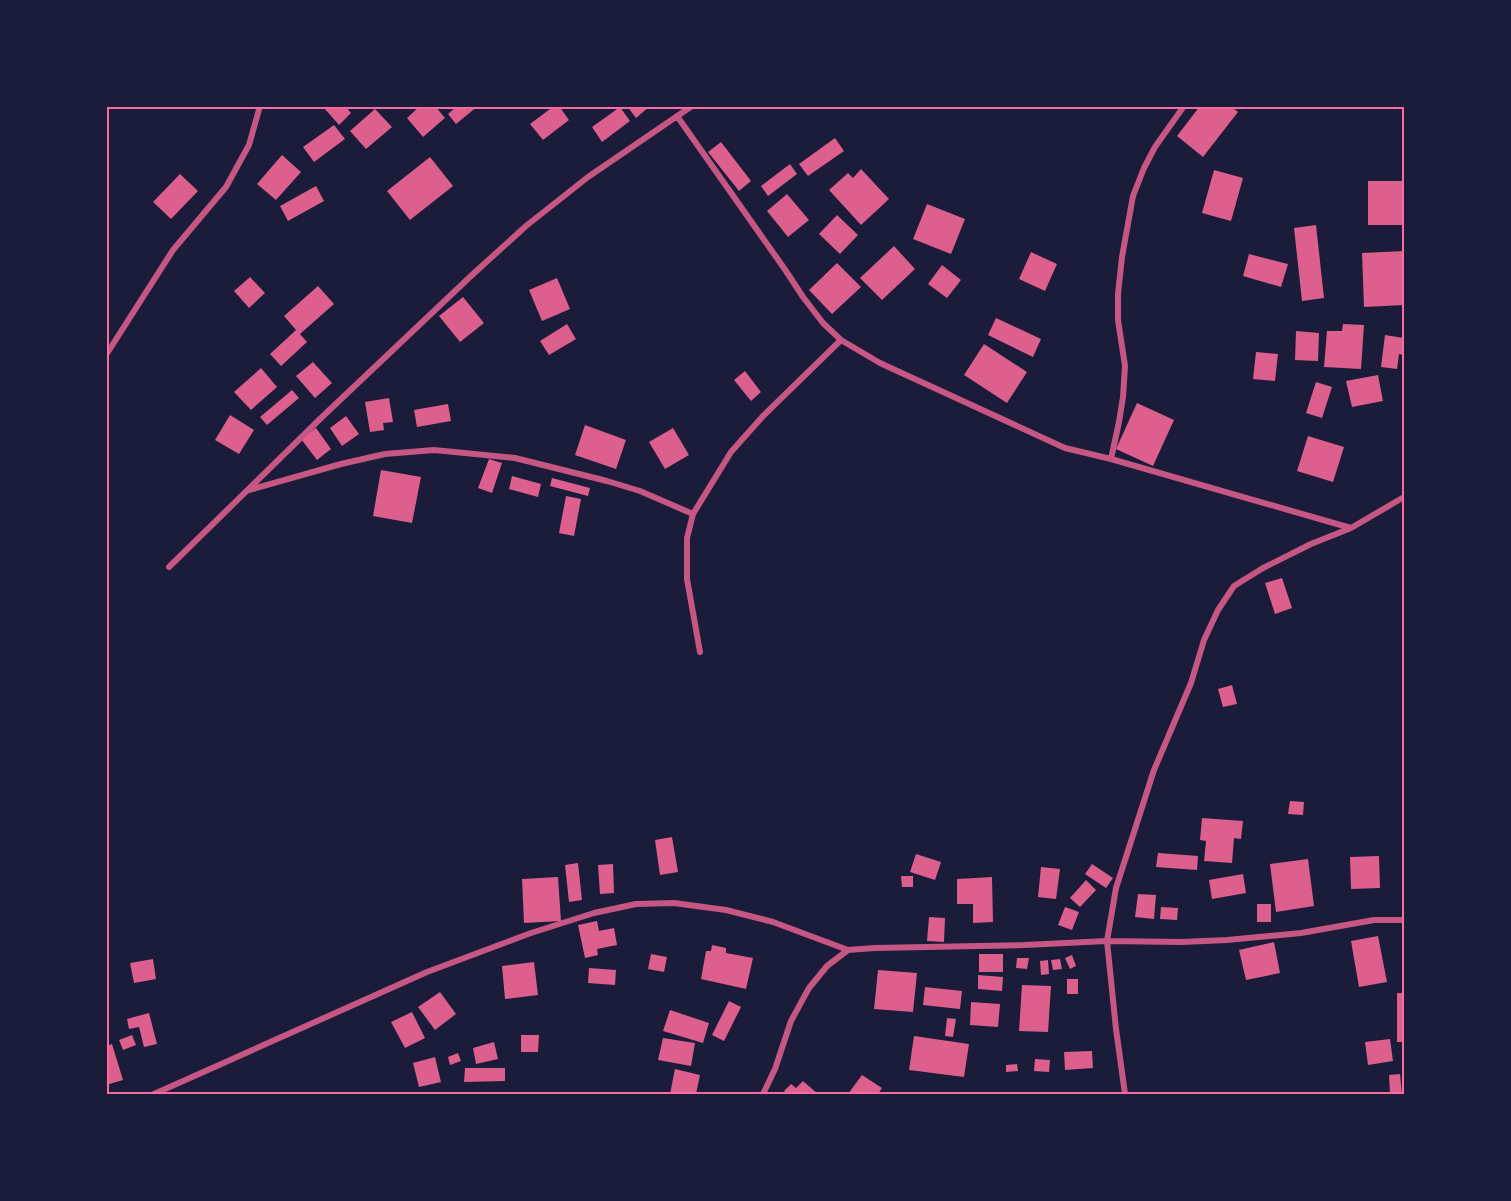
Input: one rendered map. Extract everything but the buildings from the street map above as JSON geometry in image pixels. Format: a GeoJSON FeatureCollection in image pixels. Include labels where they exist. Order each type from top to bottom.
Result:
{"type":"FeatureCollection","features":[{"type":"Feature","properties":{"kind":"street"},"geometry":{"type":"LineString","coordinates":[[106,355],[173,250],[226,187],[249,145],[260,106]]}},
{"type":"Feature","properties":{"kind":"street"},"geometry":{"type":"LineString","coordinates":[[169,567],[405,339],[526,226],[588,177],[692,106]]}},
{"type":"Feature","properties":{"kind":"street"},"geometry":{"type":"LineString","coordinates":[[1111,459],[1122,405],[1125,366],[1118,320],[1118,294],[1133,196],[1155,147],[1184,106]]}},
{"type":"Feature","properties":{"kind":"street"},"geometry":{"type":"LineString","coordinates":[[677,116],[802,297],[823,323],[841,340],[880,363],[1065,448],[1351,528]]}},
{"type":"Feature","properties":{"kind":"street"},"geometry":{"type":"LineString","coordinates":[[700,652],[687,579],[687,538],[693,514],[731,452],[763,416],[841,340]]}},
{"type":"Feature","properties":{"kind":"street"},"geometry":{"type":"LineString","coordinates":[[248,491],[341,464],[385,454],[434,450],[515,458],[640,491],[693,514]]}},
{"type":"Feature","properties":{"kind":"street"},"geometry":{"type":"LineString","coordinates":[[1125,1095],[1107,941],[1116,888],[1154,770],[1187,693],[1204,640],[1218,610],[1234,586],[1263,568],[1311,544],[1351,528],[1404,497]]}},
{"type":"Feature","properties":{"kind":"street"},"geometry":{"type":"LineString","coordinates":[[154,1095],[427,972],[541,930],[594,913],[636,904],[674,903],[726,910],[773,922],[848,950],[1107,941],[1227,940],[1301,933],[1374,921],[1404,920]]}},
{"type":"Feature","properties":{"kind":"street"},"geometry":{"type":"LineString","coordinates":[[763,1095],[775,1069],[791,1021],[809,988],[827,966],[848,950]]}}]}
